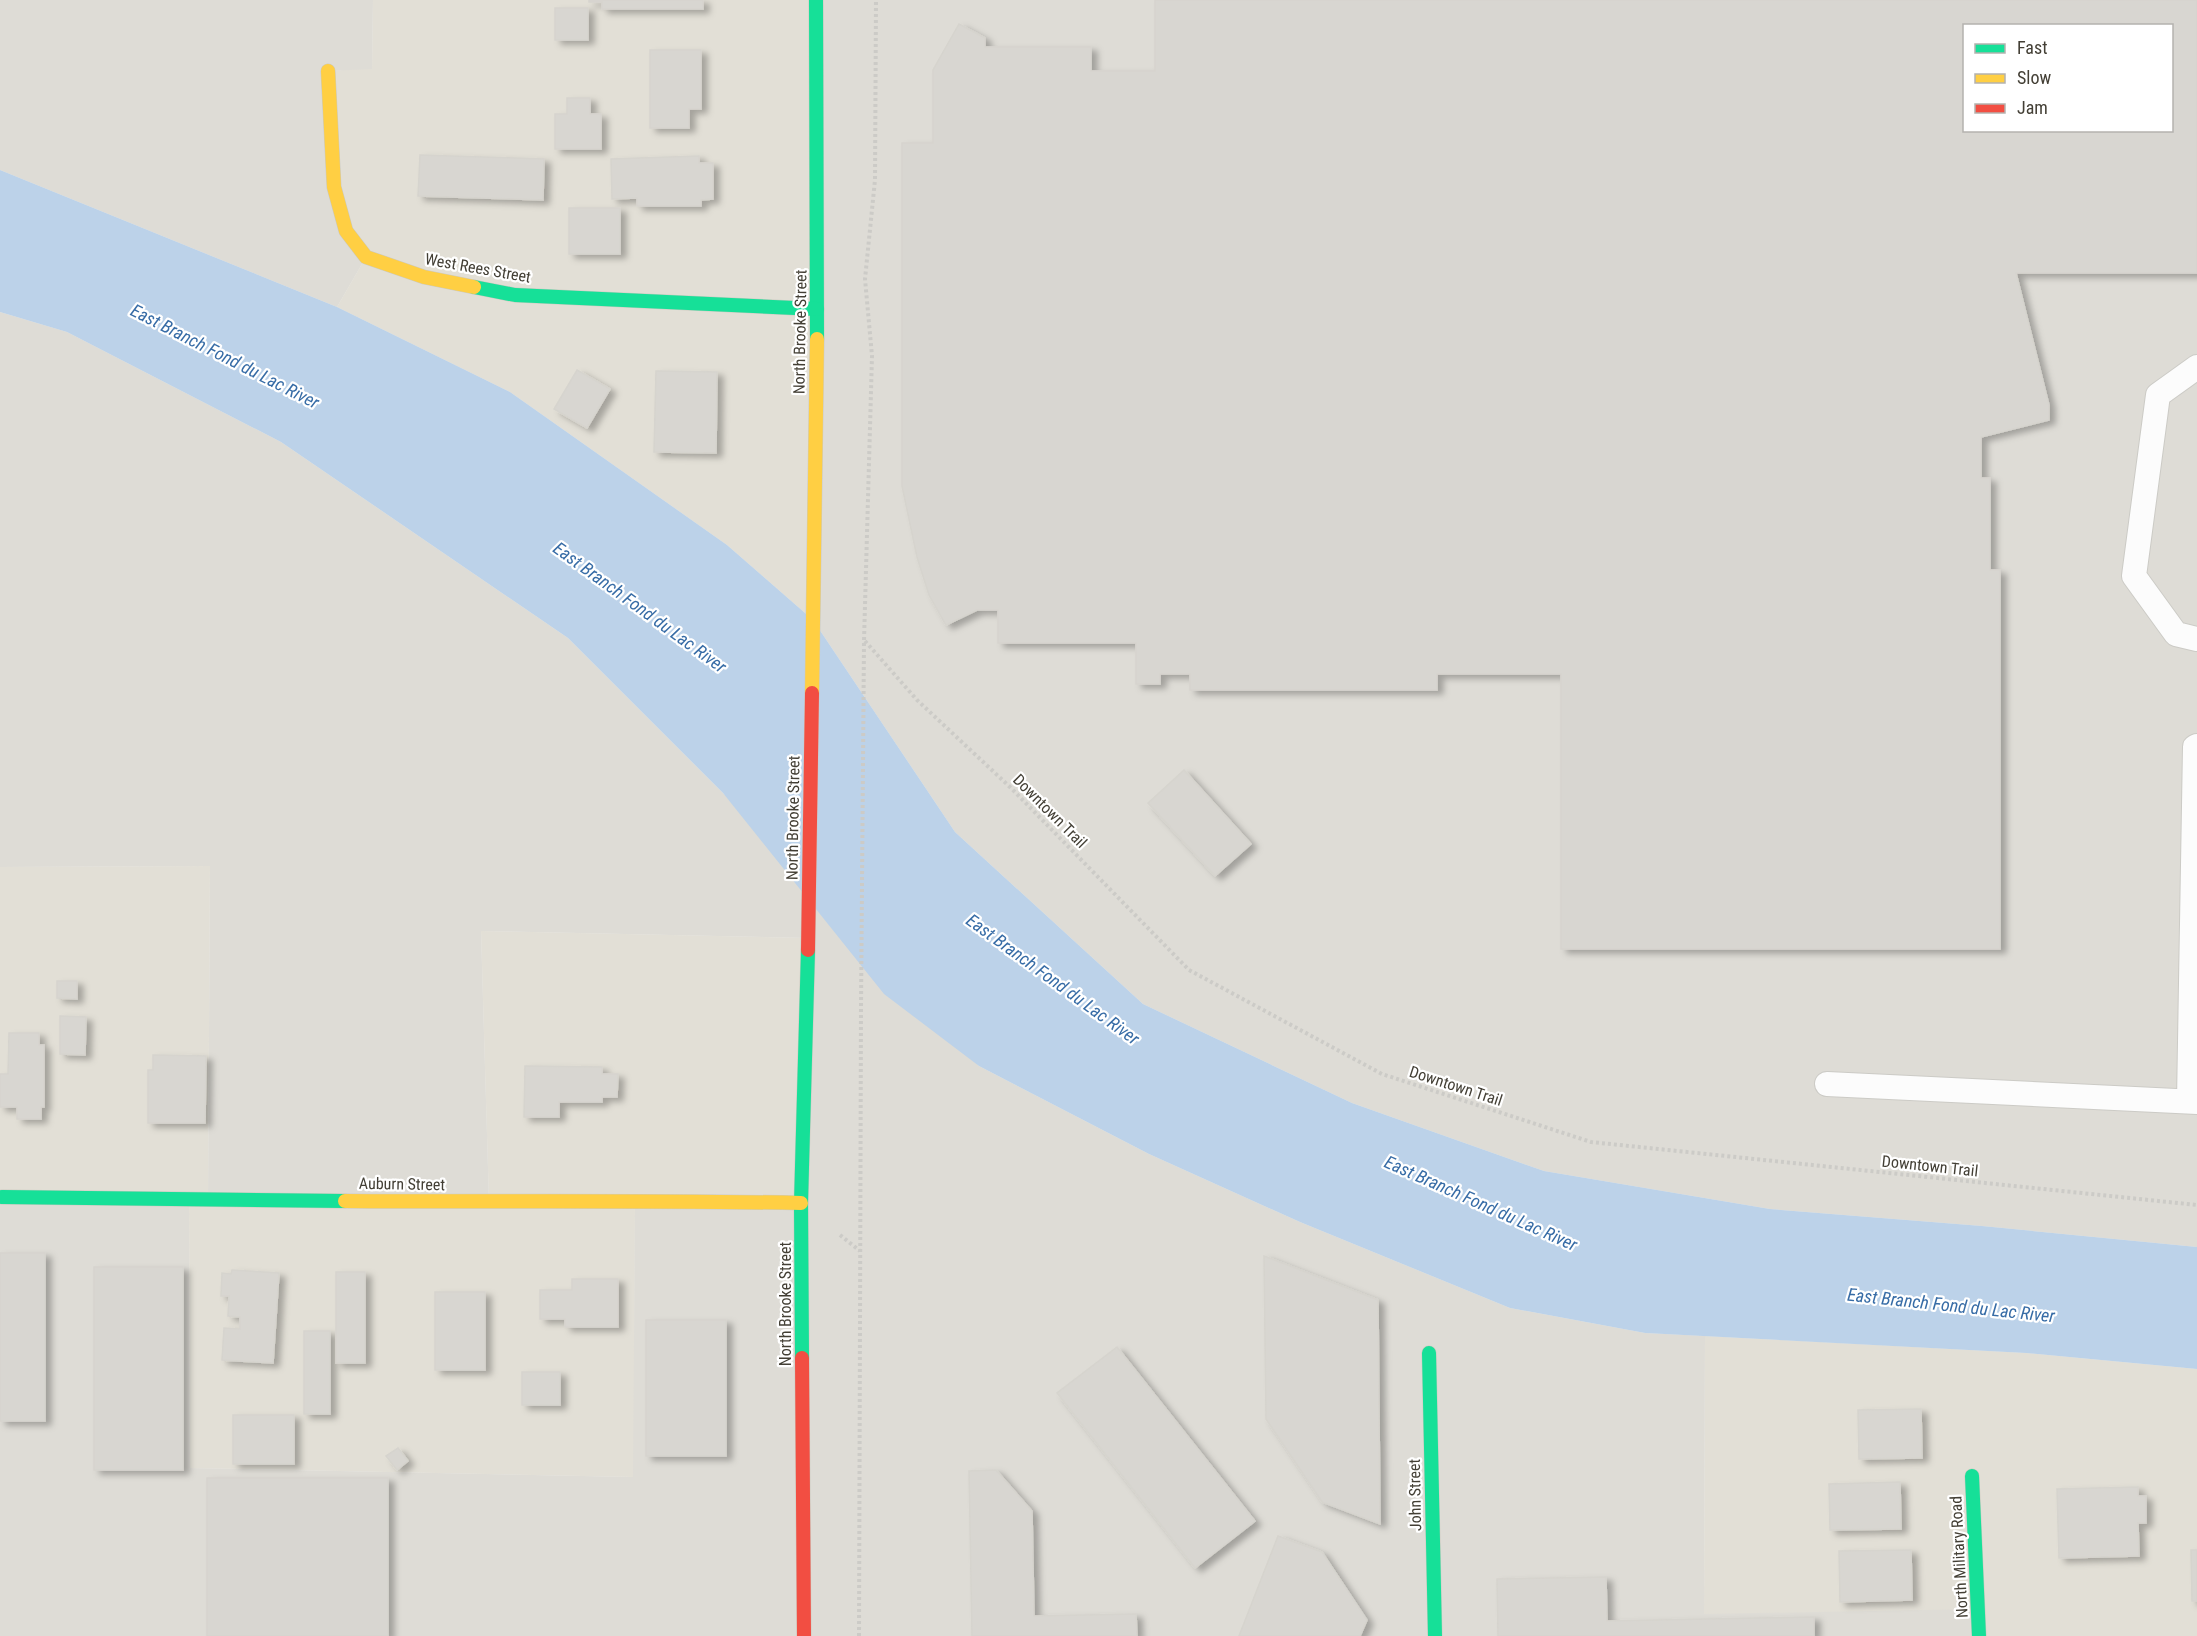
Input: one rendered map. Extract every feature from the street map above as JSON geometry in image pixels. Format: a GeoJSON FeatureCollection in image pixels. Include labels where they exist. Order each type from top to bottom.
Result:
{"type":"FeatureCollection","features":[{"type":"Feature","properties":{"kind":"street","name":"North Brooke Street"},"geometry":{"type":"LineString","coordinates":[[804,1636],[801,1203],[808,938],[817,309],[816,0]]}},
{"type":"Feature","properties":{"kind":"street","name":"West Rees Street"},"geometry":{"type":"LineString","coordinates":[[328,71],[334,187],[346,231],[366,257],[424,277],[515,294],[817,309]]}},
{"type":"Feature","properties":{"kind":"street","name":"Auburn Street"},"geometry":{"type":"LineString","coordinates":[[2,1197],[801,1203]]}},
{"type":"Feature","properties":{"kind":"street","name":"John Street"},"geometry":{"type":"LineString","coordinates":[[1429,1353],[1435,1636]]}},
{"type":"Feature","properties":{"kind":"street","name":"North Military Road"},"geometry":{"type":"LineString","coordinates":[[1972,1476],[1979,1636]]}},
{"type":"Feature","properties":{"kind":"lane"},"geometry":{"type":"LineString","coordinates":[[2197,367],[2158,395],[2134,576],[2176,634],[2197,639]]}},
{"type":"Feature","properties":{"kind":"lane"},"geometry":{"type":"LineString","coordinates":[[1827,1084],[2193,1101],[2195,747],[2197,746]]}},
{"type":"Feature","properties":{"kind":"path"},"geometry":{"type":"LineString","coordinates":[[859,1636],[864,641],[872,356],[864,279],[875,180],[876,0]]}},
{"type":"Feature","properties":{"kind":"path","name":"Downtown Trail"},"geometry":{"type":"LineString","coordinates":[[864,641],[917,700],[1011,788],[1189,970],[1382,1074],[1591,1142],[2197,1205]]}},
{"type":"Feature","properties":{"kind":"shaded area"},"geometry":{"type":"Polygon","coordinates":[[[0,0],[373,0],[372,69],[329,71],[334,187],[366,257],[337,307],[0,170],[0,0]]]}},
{"type":"Feature","properties":{"kind":"shaded area"},"geometry":{"type":"Polygon","coordinates":[[[373,0],[816,0],[813,620],[727,545],[510,392],[337,307],[366,257],[346,231],[328,71],[372,68],[373,0]]]}},
{"type":"Feature","properties":{"kind":"shaded area"},"geometry":{"type":"Polygon","coordinates":[[[816,0],[2197,0],[2197,1247],[1982,1226],[1770,1209],[1544,1171],[1352,1103],[1143,1004],[955,832],[813,620],[816,0]]]}},
{"type":"Feature","properties":{"kind":"shaded area"},"geometry":{"type":"Polygon","coordinates":[[[0,312],[67,332],[281,442],[568,638],[723,793],[979,1066],[1149,1154],[1300,1222],[1510,1308],[1645,1333],[1705,1336],[1704,1614],[1978,1609],[1979,1636],[0,1636],[0,1198],[189,1198],[190,1468],[633,1477],[635,1200],[801,1203],[808,938],[481,931],[489,1202],[208,1198],[210,866],[0,867],[0,312]]]}},
{"type":"Feature","properties":{"kind":"shaded area"},"geometry":{"type":"Polygon","coordinates":[[[210,866],[208,1198],[489,1202],[481,931],[808,938],[801,1203],[635,1200],[634,1477],[190,1468],[189,1198],[0,1198],[0,867],[210,866]]]}},
{"type":"Feature","properties":{"kind":"shaded area"},"geometry":{"type":"Polygon","coordinates":[[[1705,1336],[2026,1353],[2197,1369],[2197,1636],[1979,1636],[1704,1614],[1705,1336]]]}},
{"type":"Feature","properties":{"kind":"water","name":"East Branch Fond du Lac River"},"geometry":{"type":"Polygon","coordinates":[[[0,170],[337,307],[510,392],[727,545],[813,620],[955,832],[1143,1004],[1352,1103],[1544,1171],[1770,1209],[1982,1226],[2197,1247],[2197,1369],[2026,1353],[1645,1333],[1510,1308],[1300,1222],[1149,1154],[979,1066],[884,994],[723,793],[568,638],[281,442],[67,332],[0,312],[0,170]]]}},
{"type":"Feature","properties":{"kind":"building"},"geometry":{"type":"Polygon","coordinates":[[[589,0],[703,0],[703,9],[602,9],[602,2],[589,2],[589,0]]]}},
{"type":"Feature","properties":{"kind":"building"},"geometry":{"type":"Polygon","coordinates":[[[1155,0],[2197,0],[2197,273],[2016,273],[2049,405],[2049,420],[1981,437],[1981,478],[1990,478],[1990,570],[2000,570],[2000,949],[1561,949],[1561,674],[1437,674],[1437,690],[1190,690],[1190,674],[1160,674],[1160,684],[1136,684],[1136,643],[998,643],[998,610],[977,610],[946,625],[929,595],[917,557],[902,486],[902,143],[933,143],[933,70],[959,24],[985,38],[985,47],[1091,47],[1091,71],[1155,71],[1155,0]]]}},
{"type":"Feature","properties":{"kind":"building"},"geometry":{"type":"Polygon","coordinates":[[[555,8],[588,8],[588,40],[555,40],[555,8]]]}},
{"type":"Feature","properties":{"kind":"building"},"geometry":{"type":"Polygon","coordinates":[[[650,50],[701,50],[701,109],[689,109],[689,128],[650,128],[650,50]]]}},
{"type":"Feature","properties":{"kind":"building"},"geometry":{"type":"Polygon","coordinates":[[[567,98],[590,98],[590,114],[601,114],[601,149],[555,149],[555,114],[567,114],[567,98]]]}},
{"type":"Feature","properties":{"kind":"building"},"geometry":{"type":"Polygon","coordinates":[[[420,155],[544,159],[543,200],[418,196],[420,155]]]}},
{"type":"Feature","properties":{"kind":"building"},"geometry":{"type":"Polygon","coordinates":[[[699,156],[699,163],[713,163],[713,199],[701,200],[701,206],[637,206],[637,198],[612,199],[611,159],[699,156]]]}},
{"type":"Feature","properties":{"kind":"building"},"geometry":{"type":"Polygon","coordinates":[[[569,208],[620,208],[620,254],[569,254],[569,208]]]}},
{"type":"Feature","properties":{"kind":"building"},"geometry":{"type":"Polygon","coordinates":[[[577,370],[610,389],[587,428],[554,409],[577,370]]]}},
{"type":"Feature","properties":{"kind":"building"},"geometry":{"type":"Polygon","coordinates":[[[656,371],[717,372],[716,453],[654,452],[656,371]]]}},
{"type":"Feature","properties":{"kind":"building"},"geometry":{"type":"Polygon","coordinates":[[[1184,770],[1251,844],[1215,876],[1148,803],[1184,770]]]}},
{"type":"Feature","properties":{"kind":"building"},"geometry":{"type":"Polygon","coordinates":[[[57,981],[77,981],[77,999],[57,998],[57,981]]]}},
{"type":"Feature","properties":{"kind":"building"},"geometry":{"type":"Polygon","coordinates":[[[60,1016],[86,1017],[85,1055],[60,1054],[60,1016]]]}},
{"type":"Feature","properties":{"kind":"building"},"geometry":{"type":"Polygon","coordinates":[[[9,1033],[39,1033],[39,1045],[44,1045],[44,1107],[41,1107],[41,1119],[17,1119],[17,1107],[0,1107],[0,1074],[8,1074],[9,1033]]]}},
{"type":"Feature","properties":{"kind":"building"},"geometry":{"type":"Polygon","coordinates":[[[153,1055],[206,1056],[205,1123],[148,1123],[148,1070],[153,1070],[153,1055]]]}},
{"type":"Feature","properties":{"kind":"building"},"geometry":{"type":"Polygon","coordinates":[[[525,1066],[602,1067],[602,1074],[618,1074],[617,1097],[602,1097],[602,1102],[559,1102],[559,1117],[524,1117],[525,1066]]]}},
{"type":"Feature","properties":{"kind":"building"},"geometry":{"type":"Polygon","coordinates":[[[0,1253],[45,1253],[45,1421],[0,1421],[0,1253]]]}},
{"type":"Feature","properties":{"kind":"building"},"geometry":{"type":"Polygon","coordinates":[[[1264,1256],[1378,1300],[1380,1524],[1322,1502],[1266,1419],[1264,1256]]]}},
{"type":"Feature","properties":{"kind":"building"},"geometry":{"type":"Polygon","coordinates":[[[94,1267],[183,1267],[183,1470],[94,1470],[94,1267]]]}},
{"type":"Feature","properties":{"kind":"building"},"geometry":{"type":"Polygon","coordinates":[[[232,1270],[279,1273],[273,1363],[222,1360],[224,1328],[240,1329],[240,1317],[228,1316],[229,1296],[221,1296],[222,1273],[231,1274],[232,1270]]]}},
{"type":"Feature","properties":{"kind":"building"},"geometry":{"type":"Polygon","coordinates":[[[336,1272],[365,1272],[365,1363],[336,1363],[336,1272]]]}},
{"type":"Feature","properties":{"kind":"building"},"geometry":{"type":"Polygon","coordinates":[[[572,1279],[618,1279],[618,1327],[565,1327],[565,1319],[540,1319],[540,1290],[572,1290],[572,1279]]]}},
{"type":"Feature","properties":{"kind":"building"},"geometry":{"type":"Polygon","coordinates":[[[435,1292],[485,1292],[485,1370],[435,1370],[435,1292]]]}},
{"type":"Feature","properties":{"kind":"building"},"geometry":{"type":"Polygon","coordinates":[[[646,1320],[726,1320],[726,1456],[646,1456],[646,1320]]]}},
{"type":"Feature","properties":{"kind":"building"},"geometry":{"type":"Polygon","coordinates":[[[304,1331],[330,1331],[330,1414],[304,1414],[304,1331]]]}},
{"type":"Feature","properties":{"kind":"building"},"geometry":{"type":"Polygon","coordinates":[[[1117,1347],[1255,1521],[1195,1568],[1057,1393],[1117,1347]]]}},
{"type":"Feature","properties":{"kind":"building"},"geometry":{"type":"Polygon","coordinates":[[[522,1372],[560,1372],[560,1405],[522,1405],[522,1372]]]}},
{"type":"Feature","properties":{"kind":"building"},"geometry":{"type":"Polygon","coordinates":[[[1921,1409],[1922,1458],[1859,1459],[1858,1410],[1921,1409]]]}},
{"type":"Feature","properties":{"kind":"building"},"geometry":{"type":"Polygon","coordinates":[[[233,1415],[294,1415],[294,1464],[233,1464],[233,1415]]]}},
{"type":"Feature","properties":{"kind":"building"},"geometry":{"type":"Polygon","coordinates":[[[398,1448],[408,1461],[397,1470],[386,1456],[398,1448]]]}},
{"type":"Feature","properties":{"kind":"building"},"geometry":{"type":"Polygon","coordinates":[[[996,1470],[1032,1511],[1034,1616],[1136,1614],[1137,1636],[972,1636],[969,1471],[996,1470]]]}},
{"type":"Feature","properties":{"kind":"building"},"geometry":{"type":"Polygon","coordinates":[[[207,1478],[388,1478],[388,1636],[207,1636],[207,1478]]]}},
{"type":"Feature","properties":{"kind":"building"},"geometry":{"type":"Polygon","coordinates":[[[1900,1482],[1901,1529],[1830,1530],[1829,1484],[1900,1482]]]}},
{"type":"Feature","properties":{"kind":"building"},"geometry":{"type":"Polygon","coordinates":[[[2138,1487],[2138,1496],[2146,1496],[2146,1523],[2138,1523],[2139,1556],[2059,1558],[2057,1489],[2138,1487]]]}},
{"type":"Feature","properties":{"kind":"building"},"geometry":{"type":"Polygon","coordinates":[[[1278,1536],[1322,1552],[1367,1620],[1360,1636],[1239,1636],[1278,1536]]]}},
{"type":"Feature","properties":{"kind":"building"},"geometry":{"type":"Polygon","coordinates":[[[1911,1550],[1912,1600],[1840,1602],[1839,1551],[1911,1550]]]}},
{"type":"Feature","properties":{"kind":"building"},"geometry":{"type":"Polygon","coordinates":[[[2191,1550],[2197,1550],[2197,1601],[2192,1601],[2191,1550]]]}},
{"type":"Feature","properties":{"kind":"building"},"geometry":{"type":"Polygon","coordinates":[[[1606,1577],[1607,1621],[1814,1617],[1814,1636],[1498,1636],[1497,1579],[1606,1577]]]}},
{"type":"Feature","properties":{"kind":"traffic: fast"},"geometry":{"type":"LineString","coordinates":[[816,0],[817,339]]}},
{"type":"Feature","properties":{"kind":"traffic: fast"},"geometry":{"type":"LineString","coordinates":[[474,287],[515,295],[817,309]]}},
{"type":"Feature","properties":{"kind":"traffic: fast"},"geometry":{"type":"LineString","coordinates":[[802,1358],[801,1203],[808,950]]}},
{"type":"Feature","properties":{"kind":"traffic: fast"},"geometry":{"type":"LineString","coordinates":[[2,1197],[345,1201]]}},
{"type":"Feature","properties":{"kind":"traffic: fast"},"geometry":{"type":"LineString","coordinates":[[1429,1353],[1435,1636]]}},
{"type":"Feature","properties":{"kind":"traffic: fast"},"geometry":{"type":"LineString","coordinates":[[1972,1476],[1979,1636]]}},
{"type":"Feature","properties":{"kind":"traffic: slow"},"geometry":{"type":"LineString","coordinates":[[328,71],[334,187],[346,231],[366,257],[424,277],[474,287]]}},
{"type":"Feature","properties":{"kind":"traffic: slow"},"geometry":{"type":"LineString","coordinates":[[812,693],[817,339]]}},
{"type":"Feature","properties":{"kind":"traffic: slow"},"geometry":{"type":"LineString","coordinates":[[345,1201],[801,1203]]}},
{"type":"Feature","properties":{"kind":"traffic: jam"},"geometry":{"type":"LineString","coordinates":[[808,950],[812,693]]}},
{"type":"Feature","properties":{"kind":"traffic: jam"},"geometry":{"type":"LineString","coordinates":[[802,1358],[804,1636]]}}]}
